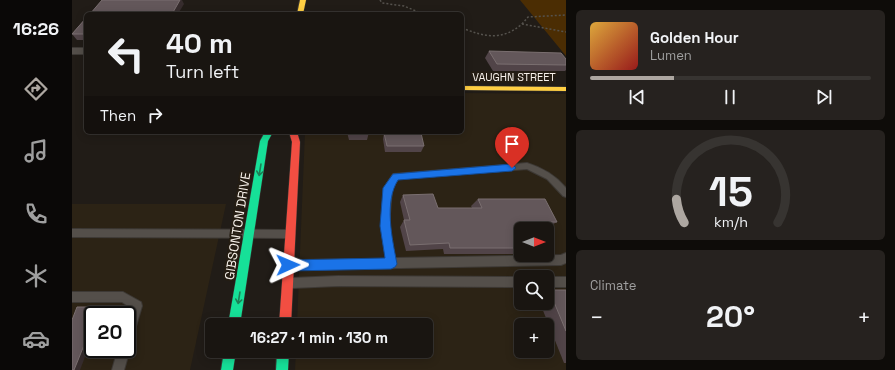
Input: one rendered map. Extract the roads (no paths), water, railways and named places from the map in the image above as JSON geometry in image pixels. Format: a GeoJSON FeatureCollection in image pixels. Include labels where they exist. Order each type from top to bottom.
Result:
{"type":"FeatureCollection","features":[{"type":"Feature","properties":{"kind":"main road"},"geometry":{"type":"LineString","coordinates":[[300,12],[303,0]]}},
{"type":"Feature","properties":{"kind":"main road","name":"VAUGHN STREET"},"geometry":{"type":"LineString","coordinates":[[464,88],[566,89]]}},
{"type":"Feature","properties":{"kind":"main road","name":"GIBSONTON DRIVE"},"geometry":{"type":"LineString","coordinates":[[235,318],[264,141],[268,134]]}},
{"type":"Feature","properties":{"kind":"main road"},"geometry":{"type":"LineString","coordinates":[[285,318],[296,142],[294,134]]}},
{"type":"Feature","properties":{"kind":"main road"},"geometry":{"type":"LineString","coordinates":[[227,370],[229,358]]}},
{"type":"Feature","properties":{"kind":"main road"},"geometry":{"type":"LineString","coordinates":[[282,370],[283,358]]}},
{"type":"Feature","properties":{"kind":"street"},"geometry":{"type":"LineString","coordinates":[[72,51],[84,51]]}},
{"type":"Feature","properties":{"kind":"lane"},"geometry":{"type":"LineString","coordinates":[[391,264],[385,226],[388,188],[396,176],[527,166],[543,171],[555,180],[566,194]]}},
{"type":"Feature","properties":{"kind":"lane"},"geometry":{"type":"LineString","coordinates":[[72,233],[290,235]]}},
{"type":"Feature","properties":{"kind":"lane"},"geometry":{"type":"LineString","coordinates":[[288,265],[561,260],[566,258]]}},
{"type":"Feature","properties":{"kind":"lane"},"geometry":{"type":"LineString","coordinates":[[287,284],[338,281],[514,282]]}},
{"type":"Feature","properties":{"kind":"lane"},"geometry":{"type":"LineString","coordinates":[[554,282],[566,282]]}},
{"type":"Feature","properties":{"kind":"lane"},"geometry":{"type":"LineString","coordinates":[[72,297],[123,297],[137,306],[136,309]]}},
{"type":"Feature","properties":{"kind":"lane"},"geometry":{"type":"LineString","coordinates":[[118,370],[121,358]]}}]}
